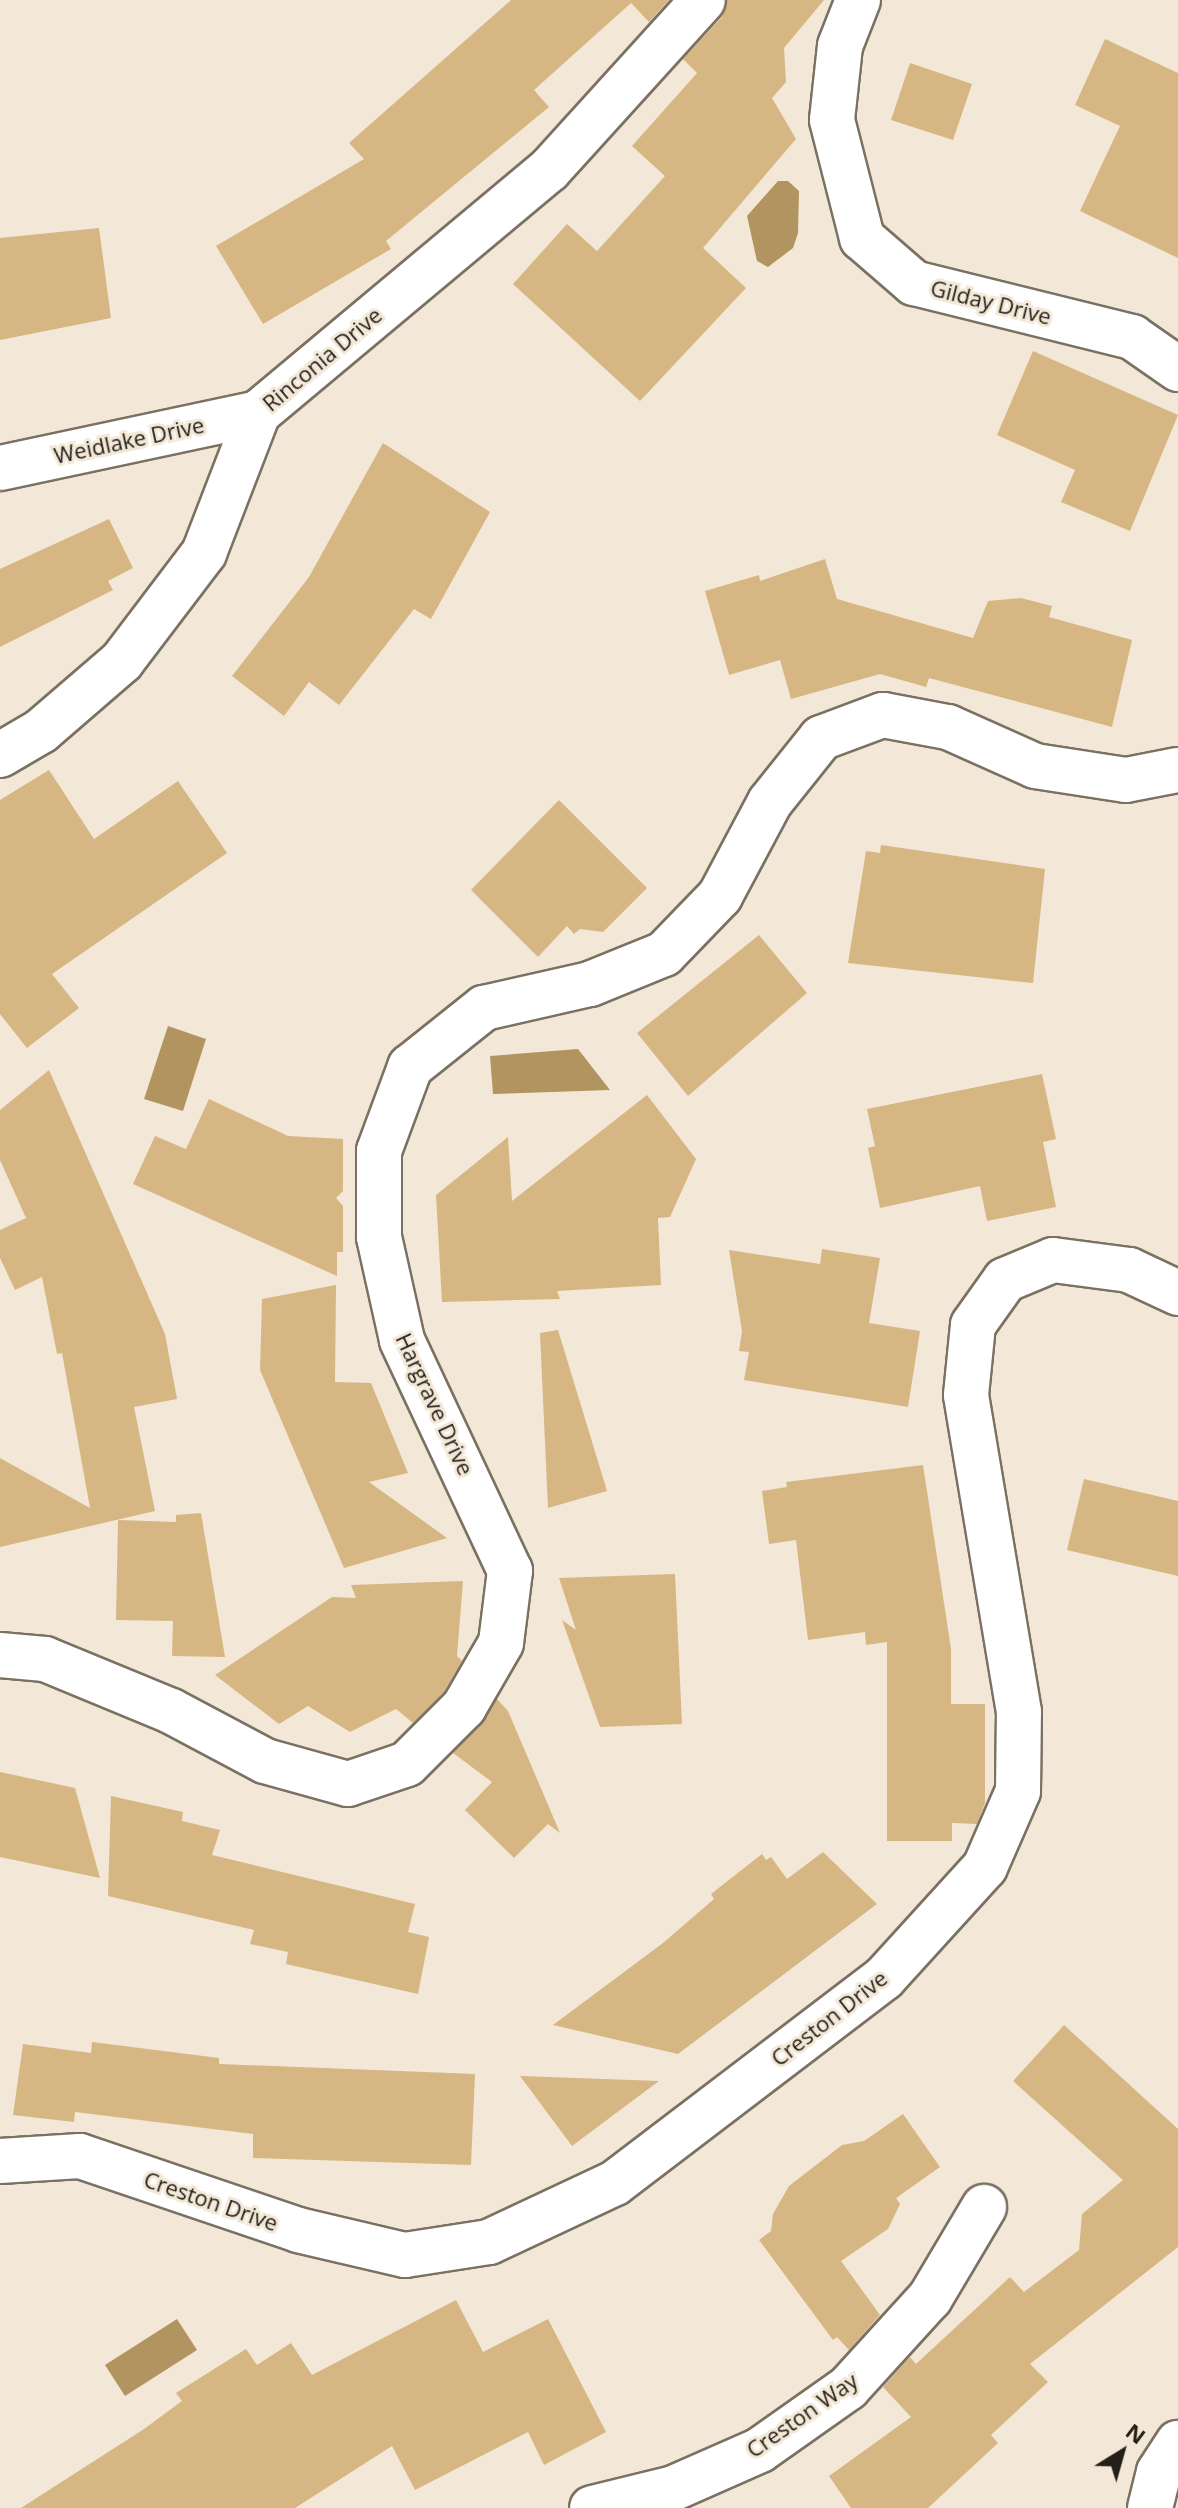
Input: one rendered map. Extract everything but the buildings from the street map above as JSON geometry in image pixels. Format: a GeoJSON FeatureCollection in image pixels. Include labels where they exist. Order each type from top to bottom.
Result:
{"type":"FeatureCollection","features":[{"type":"Feature","properties":{"kind":"street","name":"Rinconia Drive"},"geometry":{"type":"LineString","coordinates":[[0,755],[41,731],[122,661],[195,565],[258,413],[549,170],[703,0]]}},
{"type":"Feature","properties":{"kind":"street","name":"Gilday Drive"},"geometry":{"type":"LineString","coordinates":[[858,0],[840,46],[832,120],[862,238],[914,283],[1132,337],[1178,369]]}},
{"type":"Feature","properties":{"kind":"street","name":"Weidlake Drive"},"geometry":{"type":"LineString","coordinates":[[0,468],[258,413]]}},
{"type":"Feature","properties":{"kind":"street","name":"Hargrave Drive"},"geometry":{"type":"LineString","coordinates":[[0,1655],[45,1659],[171,1711],[265,1761],[348,1784],[407,1764],[464,1707],[501,1643],[510,1571],[402,1340],[379,1237],[379,1151],[410,1067],[484,1008],[590,984],[664,954],[720,896],[770,802],[821,738],[883,715],[948,727],[1035,766],[1126,780],[1178,770]]}},
{"type":"Feature","properties":{"kind":"street","name":"Creston Drive"},"geometry":{"type":"LineString","coordinates":[[0,2161],[80,2156],[298,2230],[405,2255],[489,2242],[615,2183],[884,1978],[985,1867],[1018,1791],[1019,1712],[966,1395],[973,1325],[1005,1280],[1053,1260],[1129,1270],[1178,1293]]}},
{"type":"Feature","properties":{"kind":"street","name":"Creston Way"},"geometry":{"type":"LineString","coordinates":[[592,2508],[674,2488],[760,2450],[848,2388],[930,2298],[984,2207]]}},
{"type":"Feature","properties":{"kind":"street"},"geometry":{"type":"LineString","coordinates":[[1150,2508],[1159,2472],[1178,2443]]}},
{"type":"Feature","properties":{"kind":"shaded area"},"geometry":{"type":"Polygon","coordinates":[[[778,181],[788,181],[799,191],[798,233],[793,248],[768,267],[757,261],[747,216],[778,181]]]}},
{"type":"Feature","properties":{"kind":"shaded area"},"geometry":{"type":"Polygon","coordinates":[[[168,1026],[206,1039],[183,1111],[144,1099],[168,1026]]]}},
{"type":"Feature","properties":{"kind":"shaded area"},"geometry":{"type":"Polygon","coordinates":[[[578,1049],[610,1090],[493,1094],[490,1056],[578,1049]]]}},
{"type":"Feature","properties":{"kind":"shaded area"},"geometry":{"type":"Polygon","coordinates":[[[177,2319],[197,2350],[125,2396],[105,2365],[177,2319]]]}}]}
